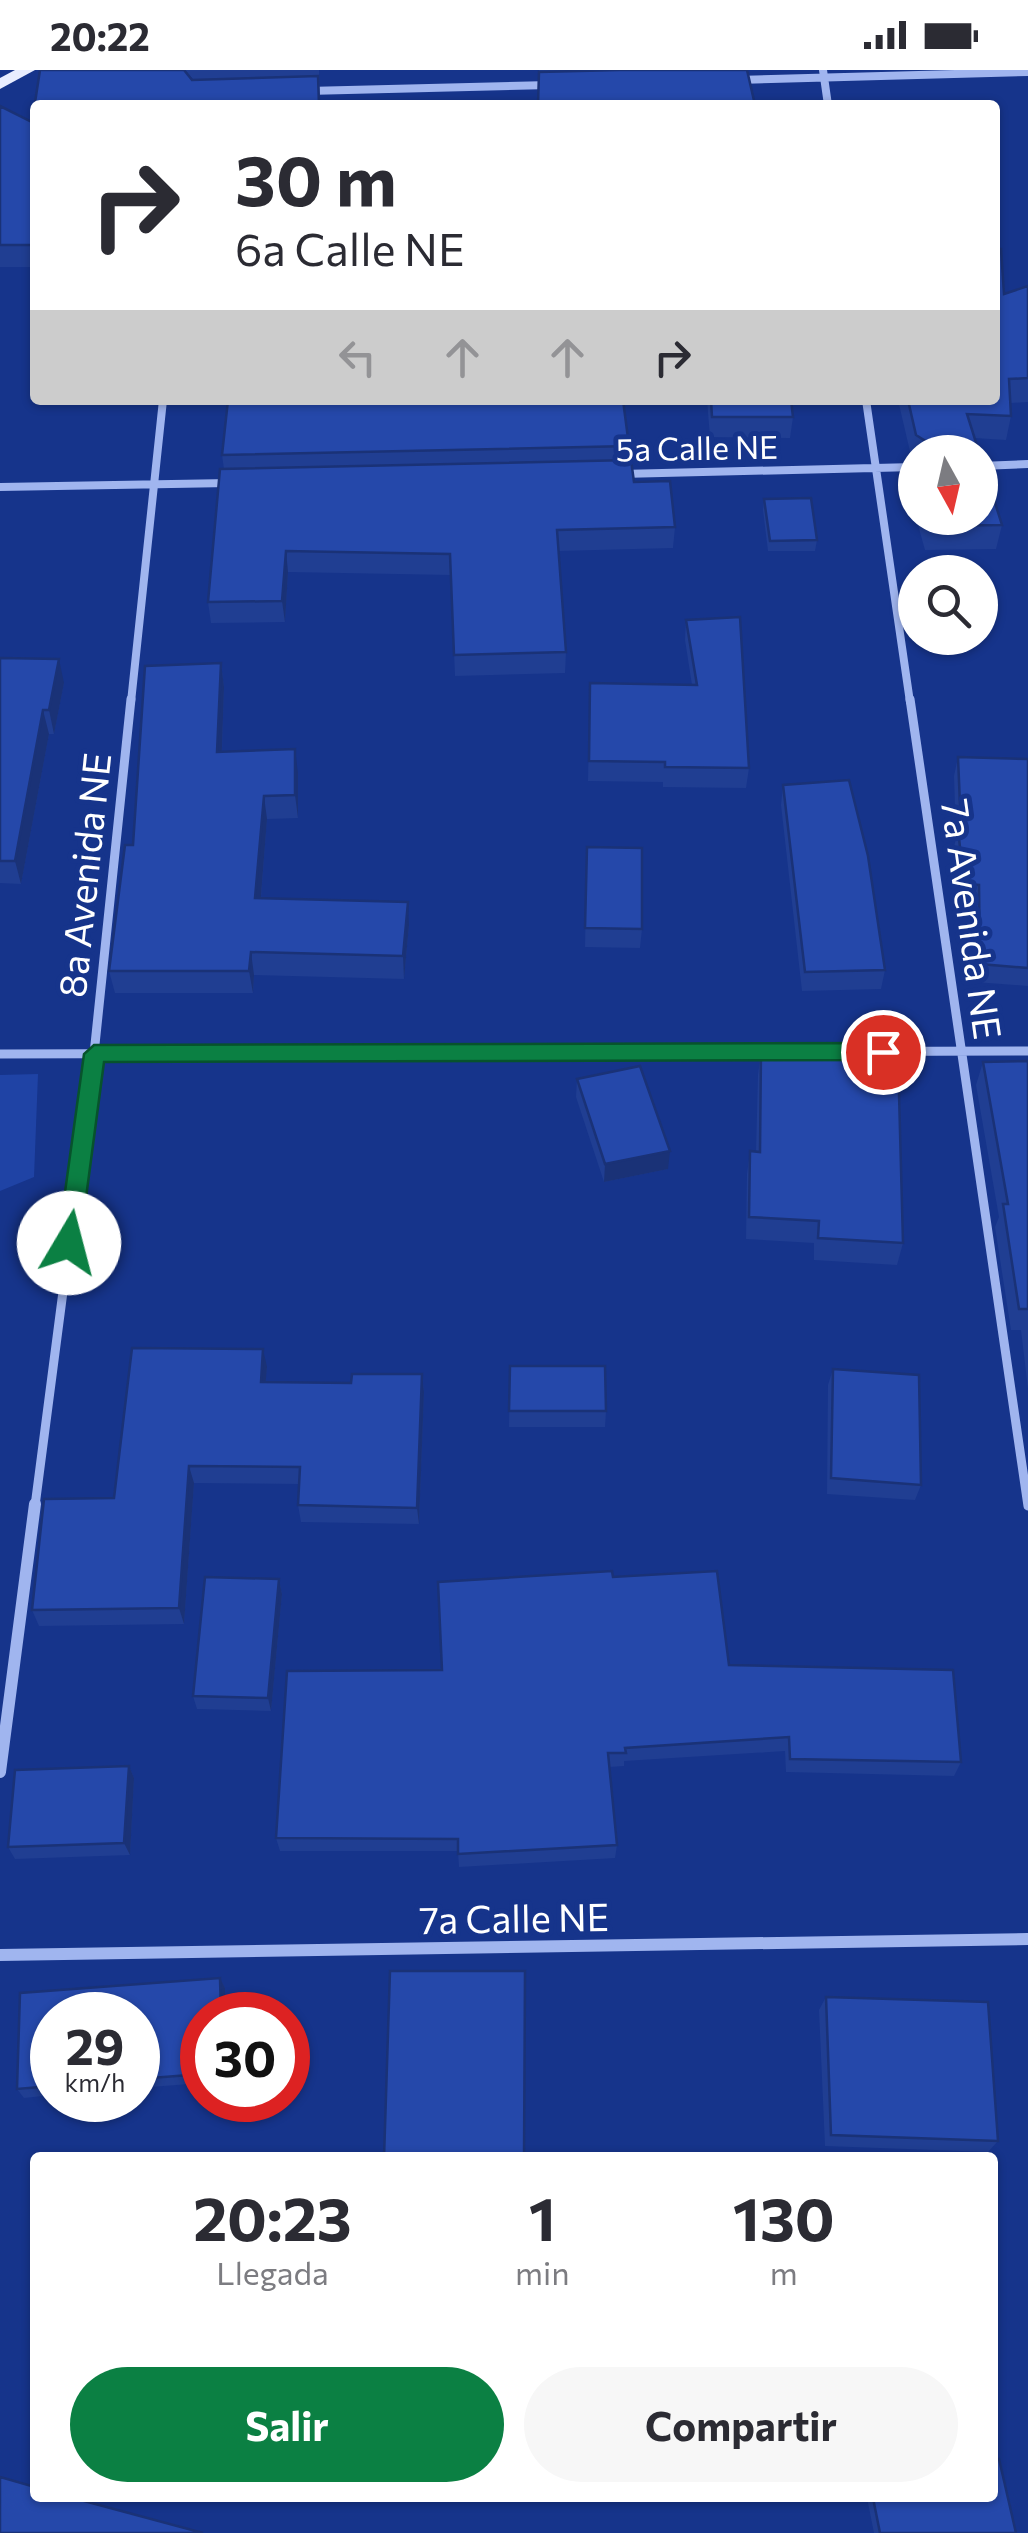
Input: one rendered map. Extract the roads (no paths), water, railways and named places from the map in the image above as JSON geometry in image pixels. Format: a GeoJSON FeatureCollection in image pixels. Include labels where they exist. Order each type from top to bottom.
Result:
{"type":"FeatureCollection","features":[{"type":"Feature","properties":{"kind":"main road"},"geometry":{"type":"LineString","coordinates":[[0,84],[27,70]]}},
{"type":"Feature","properties":{"kind":"street"},"geometry":{"type":"LineString","coordinates":[[726,81],[824,74],[1028,72]]}},
{"type":"Feature","properties":{"kind":"street"},"geometry":{"type":"LineString","coordinates":[[824,74],[827,100]]}},
{"type":"Feature","properties":{"kind":"street"},"geometry":{"type":"LineString","coordinates":[[294,92],[569,84]]}},
{"type":"Feature","properties":{"kind":"street","name":"8a Avenida NE"},"geometry":{"type":"LineString","coordinates":[[0,1772],[94,1054],[162,405]]}},
{"type":"Feature","properties":{"kind":"street","name":"7a Avenida NE"},"geometry":{"type":"LineString","coordinates":[[867,405],[1028,1507]]}},
{"type":"Feature","properties":{"kind":"street"},"geometry":{"type":"LineString","coordinates":[[998,465],[1028,464]]}},
{"type":"Feature","properties":{"kind":"street","name":"5a Calle NE"},"geometry":{"type":"LineString","coordinates":[[602,474],[898,467]]}},
{"type":"Feature","properties":{"kind":"street"},"geometry":{"type":"LineString","coordinates":[[0,487],[232,484]]}},
{"type":"Feature","properties":{"kind":"street"},"geometry":{"type":"LineString","coordinates":[[0,1054],[1028,1051]]}},
{"type":"Feature","properties":{"kind":"street","name":"7a Calle NE"},"geometry":{"type":"LineString","coordinates":[[0,1954],[1028,1938]]}}]}
